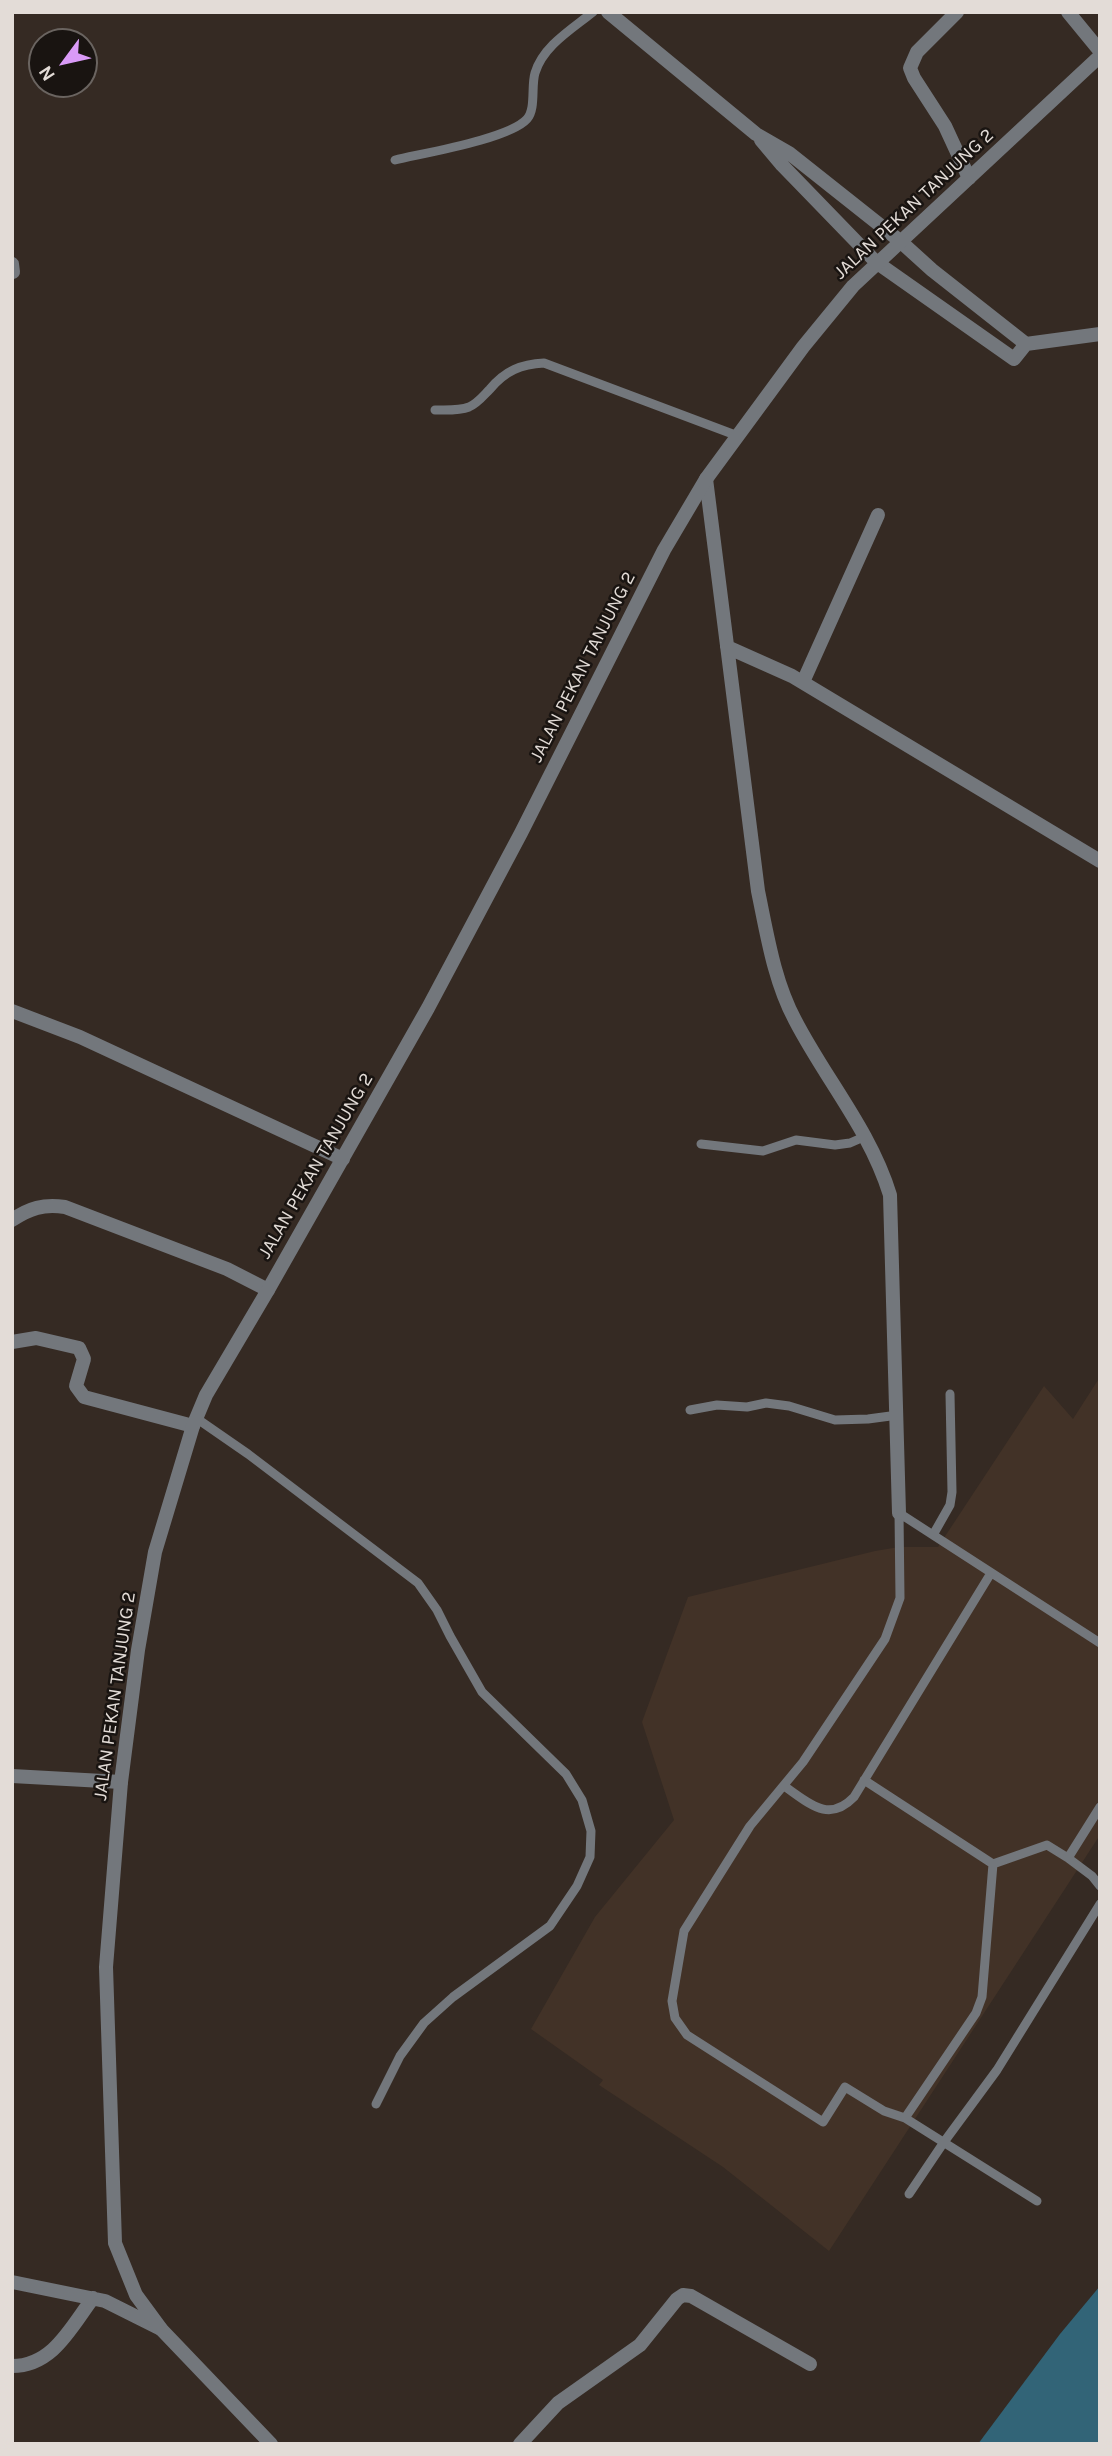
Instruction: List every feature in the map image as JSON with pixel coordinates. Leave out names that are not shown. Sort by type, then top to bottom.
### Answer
[{"type":"street","points":[[608,12],[756,134],[789,153],[1026,344]]},
{"type":"street","points":[[957,12],[917,51],[911,68],[914,78],[945,126],[970,178]]},
{"type":"street","points":[[1068,12],[1100,54]]},
{"type":"street","name":"JALAN PEKAN TANJUNG 2","points":[[271,2444],[161,2329],[136,2295],[115,2243],[106,1967],[121,1782],[138,1650],[155,1552],[195,1422],[206,1395],[428,1008],[521,833],[664,550],[706,479],[827,317],[876,262],[970,178],[1100,54]]},
{"type":"street","points":[[756,134],[782,165],[876,262],[1014,359],[1026,344],[1100,334]]},
{"type":"street","points":[[12,264],[13,272]]},
{"type":"street","points":[[706,479],[758,891],[767,936],[784,997],[795,1021],[866,1136],[881,1166],[890,1195],[900,1513]]},
{"type":"street","points":[[803,682],[878,516]]},
{"type":"street","points":[[727,647],[803,682],[1100,861]]},
{"type":"street","points":[[12,1012],[80,1037],[343,1159]]},
{"type":"street","points":[[12,1220],[36,1207],[65,1207],[227,1269],[268,1290]]},
{"type":"street","points":[[12,1342],[36,1338],[79,1348],[84,1359],[76,1386],[84,1397],[195,1422]]},
{"type":"street","points":[[12,1776],[121,1782]]},
{"type":"street","points":[[12,2282],[93,2298],[161,2329]]},
{"type":"street","points":[[520,2444],[558,2403],[640,2345],[683,2295],[691,2296],[810,2364]]},
{"type":"street","points":[[12,2366],[40,2361],[52,2353],[93,2298]]},
{"type":"lane","points":[[395,160],[505,133],[526,121],[531,114],[531,86],[542,56],[593,12]]},
{"type":"lane","points":[[435,410],[468,408],[478,402],[495,382],[510,370],[526,364],[544,363],[737,436]]},
{"type":"lane","points":[[701,1144],[764,1151],[796,1140],[835,1146],[866,1136]]},
{"type":"lane","points":[[933,1535],[950,1505],[952,1492],[950,1394]]},
{"type":"lane","points":[[690,1410],[717,1405],[747,1407],[766,1403],[789,1406],[835,1420],[898,1416]]},
{"type":"lane","points":[[195,1422],[258,1461],[418,1583],[437,1610],[482,1692],[566,1774],[582,1800],[591,1831],[590,1857],[577,1886],[550,1926],[453,1997],[424,2023],[400,2056],[376,2105]]},
{"type":"lane","points":[[900,1513],[1100,1643]]},
{"type":"lane","points":[[900,1513],[900,1598],[885,1639],[803,1762],[750,1826],[684,1931],[674,1979],[672,2001],[675,2018],[687,2035],[823,2122],[845,2087],[884,2111],[905,2118],[1037,2202]]},
{"type":"lane","points":[[784,1786],[827,1811],[846,1805],[864,1780],[990,1573]]},
{"type":"lane","points":[[864,1780],[993,1864]]},
{"type":"lane","points":[[1068,1858],[1100,1807]]},
{"type":"lane","points":[[993,1864],[1047,1845],[1092,1876],[1100,1885]]},
{"type":"lane","points":[[905,2118],[976,2013],[982,1997],[993,1864]]},
{"type":"lane","points":[[909,2194],[997,2070],[1100,1904]]},
{"type":"shaded area","points":[[1100,1377],[1100,1835],[829,2251],[723,2167],[599,2085],[603,2080],[531,2029],[595,1917],[674,1820],[642,1722],[688,1597],[875,1551],[899,1547],[938,1547],[1044,1386],[1073,1419]]},
{"type":"water","points":[[1100,2286],[1100,2444],[978,2444],[1060,2334]]}]
